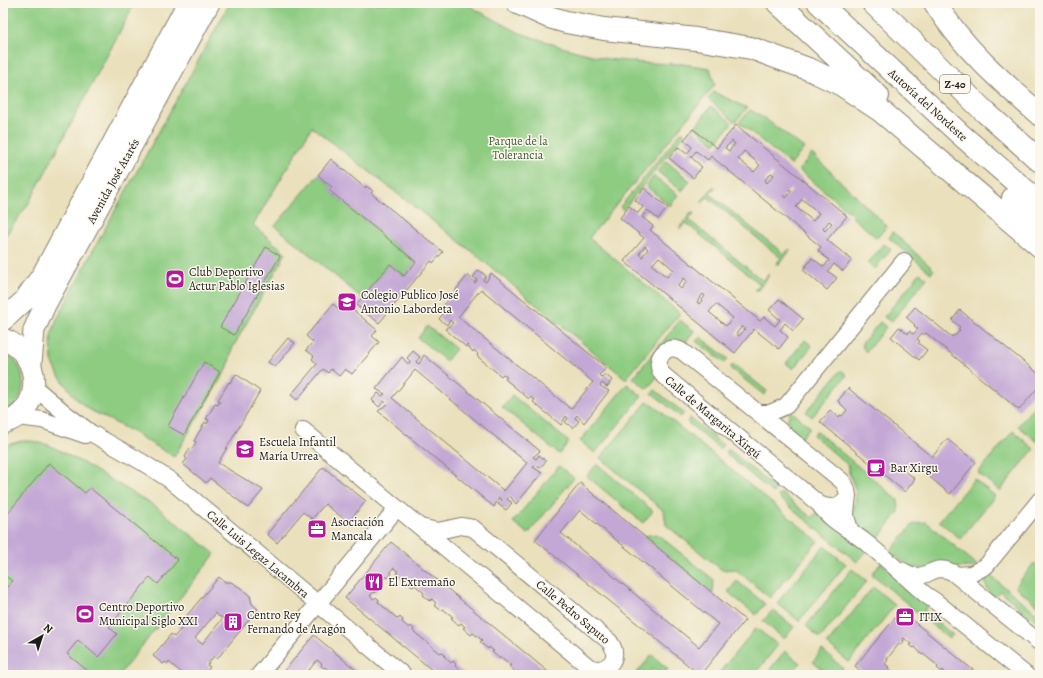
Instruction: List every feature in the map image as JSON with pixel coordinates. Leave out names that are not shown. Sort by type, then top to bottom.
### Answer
[{"type":"highway","points":[[518,3],[549,17],[566,22],[604,29],[696,39],[751,48],[811,70],[842,85],[881,111],[1040,246]]},
{"type":"highway","points":[[778,3],[942,154],[994,206]]},
{"type":"highway","name":"Autovía del Nordeste","points":[[819,3],[960,134],[1040,203]]},
{"type":"highway","name":"Z-40","points":[[872,3],[984,111],[1040,161]]},
{"type":"highway","points":[[880,3],[935,49],[1040,145]]},
{"type":"highway","points":[[935,3],[947,22],[965,44],[1006,85],[1040,115]]},
{"type":"highway","points":[[960,134],[1006,192],[1040,222]]},
{"type":"main road","name":"Avenida José Atarés","points":[[3,320],[24,301],[43,274],[188,3]]},
{"type":"main road","name":"Avenida José Atarés","points":[[34,387],[34,375],[31,363],[34,330],[45,306],[209,3]]},
{"type":"main road","points":[[3,339],[15,345],[24,353],[31,363]]},
{"type":"main road","points":[[10,420],[25,408],[31,398],[34,387]]},
{"type":"street","points":[[759,413],[774,412],[786,406],[904,262]]},
{"type":"street","name":"Calle de Margarita Xirgú","points":[[851,531],[847,518],[847,487],[842,481],[678,349],[669,349],[660,357],[658,367],[662,374],[819,504],[824,512],[843,528],[851,531],[895,566],[921,591],[936,601],[1026,675]]},
{"type":"street","name":"Calle Luis Legaz Lacambra","points":[[34,387],[79,424],[170,480],[403,675]]},
{"type":"street","points":[[786,406],[782,422],[783,430],[788,437]]},
{"type":"street","name":"Calle Luis Legaz Lacambra","points":[[10,420],[42,420],[107,442]]},
{"type":"street","name":"Calle Pedro Saputo","points":[[303,430],[453,555],[589,666],[598,669],[603,668],[611,662],[615,653],[610,642],[473,528],[462,526],[438,531],[420,527]]},
{"type":"street","points":[[819,504],[828,508],[834,507],[842,503],[848,496]]},
{"type":"street","points":[[986,599],[982,593],[980,585],[986,566],[1040,500]]},
{"type":"street","points":[[259,675],[397,508]]},
{"type":"street","points":[[453,555],[449,541],[454,528]]},
{"type":"street","name":"Calle de Margarita Xirgú","points":[[895,566],[917,576],[938,569]]},
{"type":"street","points":[[956,575],[971,574],[986,566]]},
{"type":"street","points":[[936,601],[929,586],[931,578],[938,569],[948,571],[956,575],[1040,643]]},
{"type":"green space","points":[[3,3],[135,3],[29,203],[3,239]]},
{"type":"green space","name":"Parque de la Tolerancia","points":[[230,3],[466,3],[520,33],[565,48],[607,59],[644,63],[683,64],[710,68],[715,85],[589,238],[680,313],[626,379],[475,254],[312,127],[253,225],[286,253],[232,349],[228,367],[174,457],[131,431],[90,410],[77,400],[59,376],[52,361],[51,336],[56,321],[90,256]]},
{"type":"green space","points":[[714,92],[747,108],[735,122],[708,99]]},
{"type":"green space","points":[[711,106],[732,123],[715,144],[695,127]]},
{"type":"green space","points":[[750,110],[764,118],[804,148],[791,165],[739,122]]},
{"type":"green space","points":[[682,131],[685,134],[623,210],[620,207]]},
{"type":"green space","points":[[812,154],[887,226],[877,238],[851,216],[852,214],[799,170]]},
{"type":"green space","points":[[666,161],[690,181],[682,191],[658,172]]},
{"type":"green space","points":[[318,175],[332,187],[329,190],[416,262],[404,276],[390,264],[362,298],[275,226]]},
{"type":"green space","points":[[654,176],[678,195],[670,206],[646,186]]},
{"type":"green space","points":[[713,187],[715,187],[710,194],[784,254],[790,249],[779,264],[776,264],[781,258],[708,197],[702,203]]},
{"type":"green space","points":[[691,213],[694,213],[689,220],[763,281],[768,274],[768,277],[758,290],[755,290],[760,284],[686,223],[680,229]]},
{"type":"green space","points":[[893,232],[934,270],[931,273],[889,238]]},
{"type":"green space","points":[[884,244],[891,249],[875,269],[868,263]]},
{"type":"green space","points":[[920,273],[927,278],[891,322],[884,317]]},
{"type":"green space","points":[[680,320],[694,331],[685,343],[671,341],[657,377],[647,389],[633,378]]},
{"type":"green space","points":[[880,322],[886,327],[866,352],[862,343]]},
{"type":"green space","points":[[427,326],[456,349],[446,361],[418,338]]},
{"type":"green space","points":[[700,337],[728,359],[725,363],[696,341]]},
{"type":"green space","points":[[805,340],[812,346],[793,369],[786,363]]},
{"type":"green space","points":[[3,351],[17,364],[23,382],[22,391],[18,400],[12,407],[3,412]]},
{"type":"green space","points":[[733,364],[767,391],[764,395],[730,368]]},
{"type":"green space","points":[[841,370],[847,375],[812,417],[806,412]]},
{"type":"green space","points":[[627,384],[642,396],[595,453],[580,441]]},
{"type":"green space","points":[[655,390],[684,413],[681,417],[652,393]]},
{"type":"green space","points":[[512,395],[569,442],[559,454],[502,407]]},
{"type":"green space","points":[[1040,399],[1040,442],[1039,443],[1018,426]]},
{"type":"green space","points":[[648,401],[818,541],[770,598],[735,569],[722,570],[666,525],[664,511],[600,458]]},
{"type":"green space","points":[[791,411],[810,427],[801,438],[792,430],[788,423]]},
{"type":"green space","points":[[690,418],[723,445],[720,449],[687,422]]},
{"type":"green space","points":[[816,431],[898,500],[899,512],[876,541],[860,527],[854,519],[853,510],[856,492],[850,476],[849,466],[813,435]]},
{"type":"green space","points":[[1013,431],[1034,449],[1000,491],[978,473]]},
{"type":"green space","name":"Centro Deportivo Municipal Siglo XXI","points":[[21,441],[31,441],[49,445],[83,463],[158,508],[215,554],[119,675],[3,675],[3,446]]},
{"type":"green space","points":[[728,449],[776,489],[773,493],[725,453]]},
{"type":"green space","points":[[597,464],[653,511],[643,523],[587,476]]},
{"type":"green space","points":[[559,466],[574,478],[528,534],[513,522]]},
{"type":"green space","points":[[974,479],[995,496],[960,539],[939,521]]},
{"type":"green space","points":[[781,493],[812,518],[818,511],[867,551],[857,562],[778,497]]},
{"type":"green space","points":[[926,522],[977,565],[975,567],[922,569],[909,567],[890,552],[913,524]]},
{"type":"green space","points":[[657,534],[714,580],[713,594],[644,536]]},
{"type":"green space","points":[[824,546],[846,564],[799,621],[777,603]]},
{"type":"green space","points":[[881,563],[930,603],[924,611],[953,635],[949,639],[872,574]]},
{"type":"green space","points":[[1034,563],[1040,568],[1040,602],[1038,605],[1015,587]]},
{"type":"green space","points":[[852,569],[867,581],[820,638],[806,626]]},
{"type":"green space","points":[[988,574],[1039,615],[1035,620],[1000,591],[994,597],[989,592],[985,584]]},
{"type":"green space","points":[[737,581],[765,604],[756,615],[728,592]]},
{"type":"green space","points":[[873,587],[895,605],[849,662],[827,644]]},
{"type":"green space","points":[[773,610],[794,627],[784,639],[763,621]]},
{"type":"green space","points":[[756,628],[778,645],[754,675],[717,675]]},
{"type":"green space","points":[[822,650],[843,668],[837,675],[828,675],[813,662]]},
{"type":"green space","points":[[785,651],[800,663],[790,675],[765,675]]},
{"type":"green space","points":[[652,655],[668,669],[663,675],[658,675],[652,669],[647,675],[635,675]]},
{"type":"building","points":[[736,125],[847,216],[827,240],[852,260],[843,271],[834,264],[828,271],[837,278],[827,290],[803,270],[812,258],[824,267],[829,260],[818,251],[821,247],[711,156],[708,160],[696,151],[691,157],[702,167],[693,178],[669,158],[678,147],[687,154],[692,147],[684,140],[693,129],[717,148]],"holes":[[[732,141],[735,144],[729,151],[725,148]],[[744,151],[760,165],[754,172],[738,159]],[[771,173],[774,175],[767,183],[765,180]],[[790,189],[792,191],[786,198],[783,196]],[[802,199],[819,213],[813,221],[796,207]],[[829,221],[832,223],[825,231],[823,229]]]},
{"type":"building","points":[[331,159],[365,188],[366,186],[373,191],[371,193],[443,252],[433,263],[431,261],[379,323],[356,305],[390,264],[404,276],[416,262],[329,190],[332,187],[318,175]]},
{"type":"building","points":[[644,188],[668,208],[658,219],[647,210],[642,217],[653,226],[650,230],[760,321],[764,317],[775,326],[780,320],[769,310],[779,299],[803,319],[793,331],[785,323],[780,330],[788,337],[779,349],[754,329],[735,353],[624,261],[644,238],[620,218],[629,206],[638,213],[643,207],[635,200]],"holes":[[[645,246],[648,249],[642,257],[639,254]],[[659,257],[674,270],[667,277],[652,265]],[[684,278],[687,281],[681,289],[678,286]],[[703,294],[705,296],[699,304],[697,302]],[[716,304],[733,318],[726,326],[709,312]],[[742,326],[745,329],[739,336],[736,334]]]},
{"type":"building","points":[[266,247],[280,256],[234,335],[220,327]]},
{"type":"building","points":[[479,270],[486,276],[483,280],[486,282],[491,273],[607,368],[599,375],[602,378],[605,374],[612,380],[607,387],[602,383],[600,386],[609,391],[584,423],[577,415],[575,418],[579,421],[573,428],[565,422],[568,418],[566,416],[561,425],[533,402],[535,400],[530,397],[529,399],[505,379],[507,377],[503,374],[501,376],[477,356],[478,354],[474,350],[473,352],[467,345],[466,347],[445,329],[453,323],[450,320],[447,325],[439,319],[445,311],[449,315],[451,312],[442,307],[468,275],[475,283],[477,280],[473,277]],"holes":[[[481,289],[593,382],[571,409],[458,317]]]},
{"type":"building","points":[[344,302],[377,330],[372,336],[379,342],[352,374],[345,369],[339,376],[331,369],[328,373],[323,369],[297,400],[291,395],[317,364],[312,359],[314,356],[306,350],[313,342],[306,336],[333,304],[339,309]]},
{"type":"building","points":[[915,307],[952,337],[953,335],[955,336],[960,330],[958,329],[960,327],[952,320],[960,310],[1040,375],[1040,385],[1019,410],[926,333],[924,335],[922,333],[917,339],[920,341],[918,343],[927,350],[919,360],[891,337],[899,327],[908,334],[909,331],[913,334],[918,329],[906,317]]},
{"type":"building","points":[[288,338],[295,343],[275,367],[268,362]]},
{"type":"building","points":[[413,351],[420,357],[416,362],[419,364],[424,355],[540,451],[533,457],[536,459],[539,455],[546,461],[540,468],[536,465],[533,467],[542,473],[516,504],[510,496],[507,499],[512,503],[506,510],[498,504],[502,500],[499,498],[494,507],[378,411],[387,404],[384,401],[379,407],[372,400],[378,393],[382,396],[385,394],[376,389],[402,357],[408,364],[411,362],[407,358]],"holes":[[[415,370],[527,463],[504,491],[392,398]]]},
{"type":"building","points":[[204,362],[220,372],[184,435],[168,426]]},
{"type":"building","points":[[236,374],[260,391],[218,463],[263,490],[248,508],[210,478],[206,483],[183,464],[187,459],[185,457],[190,448],[192,449],[196,442],[194,441],[205,422],[207,424],[209,420],[206,419],[215,404],[218,405],[220,401],[218,400],[229,382],[230,383]]},
{"type":"building","points":[[848,388],[932,457],[947,439],[976,462],[950,494],[910,462],[904,470],[915,479],[905,492],[820,422],[830,410],[839,417],[840,415],[842,416],[847,410],[838,401]]},
{"type":"building","name":"Centro Deportivo Municipal Siglo XXI","points":[[49,463],[85,493],[90,488],[178,560],[158,584],[150,577],[109,627],[117,634],[98,657],[78,640],[67,654],[93,675],[3,675],[3,592],[12,581],[3,574],[3,519]]},
{"type":"building","points":[[323,467],[366,501],[348,522],[325,504],[312,519],[303,512],[277,543],[267,534]]},
{"type":"building","points":[[580,483],[745,620],[700,675],[535,540]],"holes":[[[580,510],[718,624],[699,647],[561,533]]]},
{"type":"building","points":[[391,542],[552,675],[522,675],[518,671],[517,673],[509,666],[511,665],[501,657],[500,659],[492,652],[494,651],[489,647],[488,649],[480,642],[482,640],[473,633],[471,635],[463,628],[465,627],[461,623],[459,625],[451,618],[453,617],[443,609],[442,611],[434,605],[436,603],[432,599],[430,601],[423,595],[424,593],[415,585],[413,587],[406,581],[407,579],[404,576],[403,578],[396,573],[398,571],[393,568],[390,572],[392,573],[388,578],[386,576],[377,587],[379,588],[375,593],[374,591],[370,596],[374,599],[376,597],[379,600],[378,602],[398,619],[400,617],[403,620],[402,622],[409,628],[411,626],[414,629],[413,631],[440,653],[442,652],[451,663],[453,661],[456,664],[455,666],[466,675],[438,675],[345,598]]},
{"type":"building","name":"Centro Rey Fernando de Aragón","points":[[219,577],[225,582],[231,582],[241,588],[250,596],[252,604],[258,609],[217,659],[214,656],[207,665],[210,667],[204,675],[182,675],[183,674],[169,662],[168,664],[165,662],[163,664],[153,656],[171,634],[174,637],[181,629],[178,626]],"holes":[[[216,613],[218,616],[223,618],[202,644],[195,638]]]},
{"type":"building","points":[[901,611],[979,675],[946,675],[947,674],[943,670],[942,672],[937,668],[938,666],[923,654],[922,655],[915,647],[914,648],[909,645],[911,644],[904,638],[904,641],[901,645],[899,644],[887,659],[888,660],[885,664],[896,675],[865,675],[855,666]]},
{"type":"building","points":[[314,635],[362,675],[335,675],[325,667],[324,668],[321,666],[322,664],[317,660],[305,675],[281,675]]},
{"type":"place","name":"Club Deportivo Actur Pablo Iglesias","points":[[175,279]]},
{"type":"place","name":"Colegio Publico José Antonio Labordeta","points":[[347,302]]},
{"type":"place","name":"Escuela Infantil María Urrea","points":[[245,449]]},
{"type":"place","name":"Bar Xirgu","points":[[876,468]]},
{"type":"place","name":"Asociación Mancala","points":[[317,529]]},
{"type":"place","name":"El Extremaño","points":[[374,582]]},
{"type":"place","name":"Centro Deportivo Municipal Siglo XXI","points":[[85,614]]},
{"type":"place","name":"ITIX","points":[[905,617]]},
{"type":"place","name":"Centro Rey Fernando de Aragón","points":[[233,622]]}]
